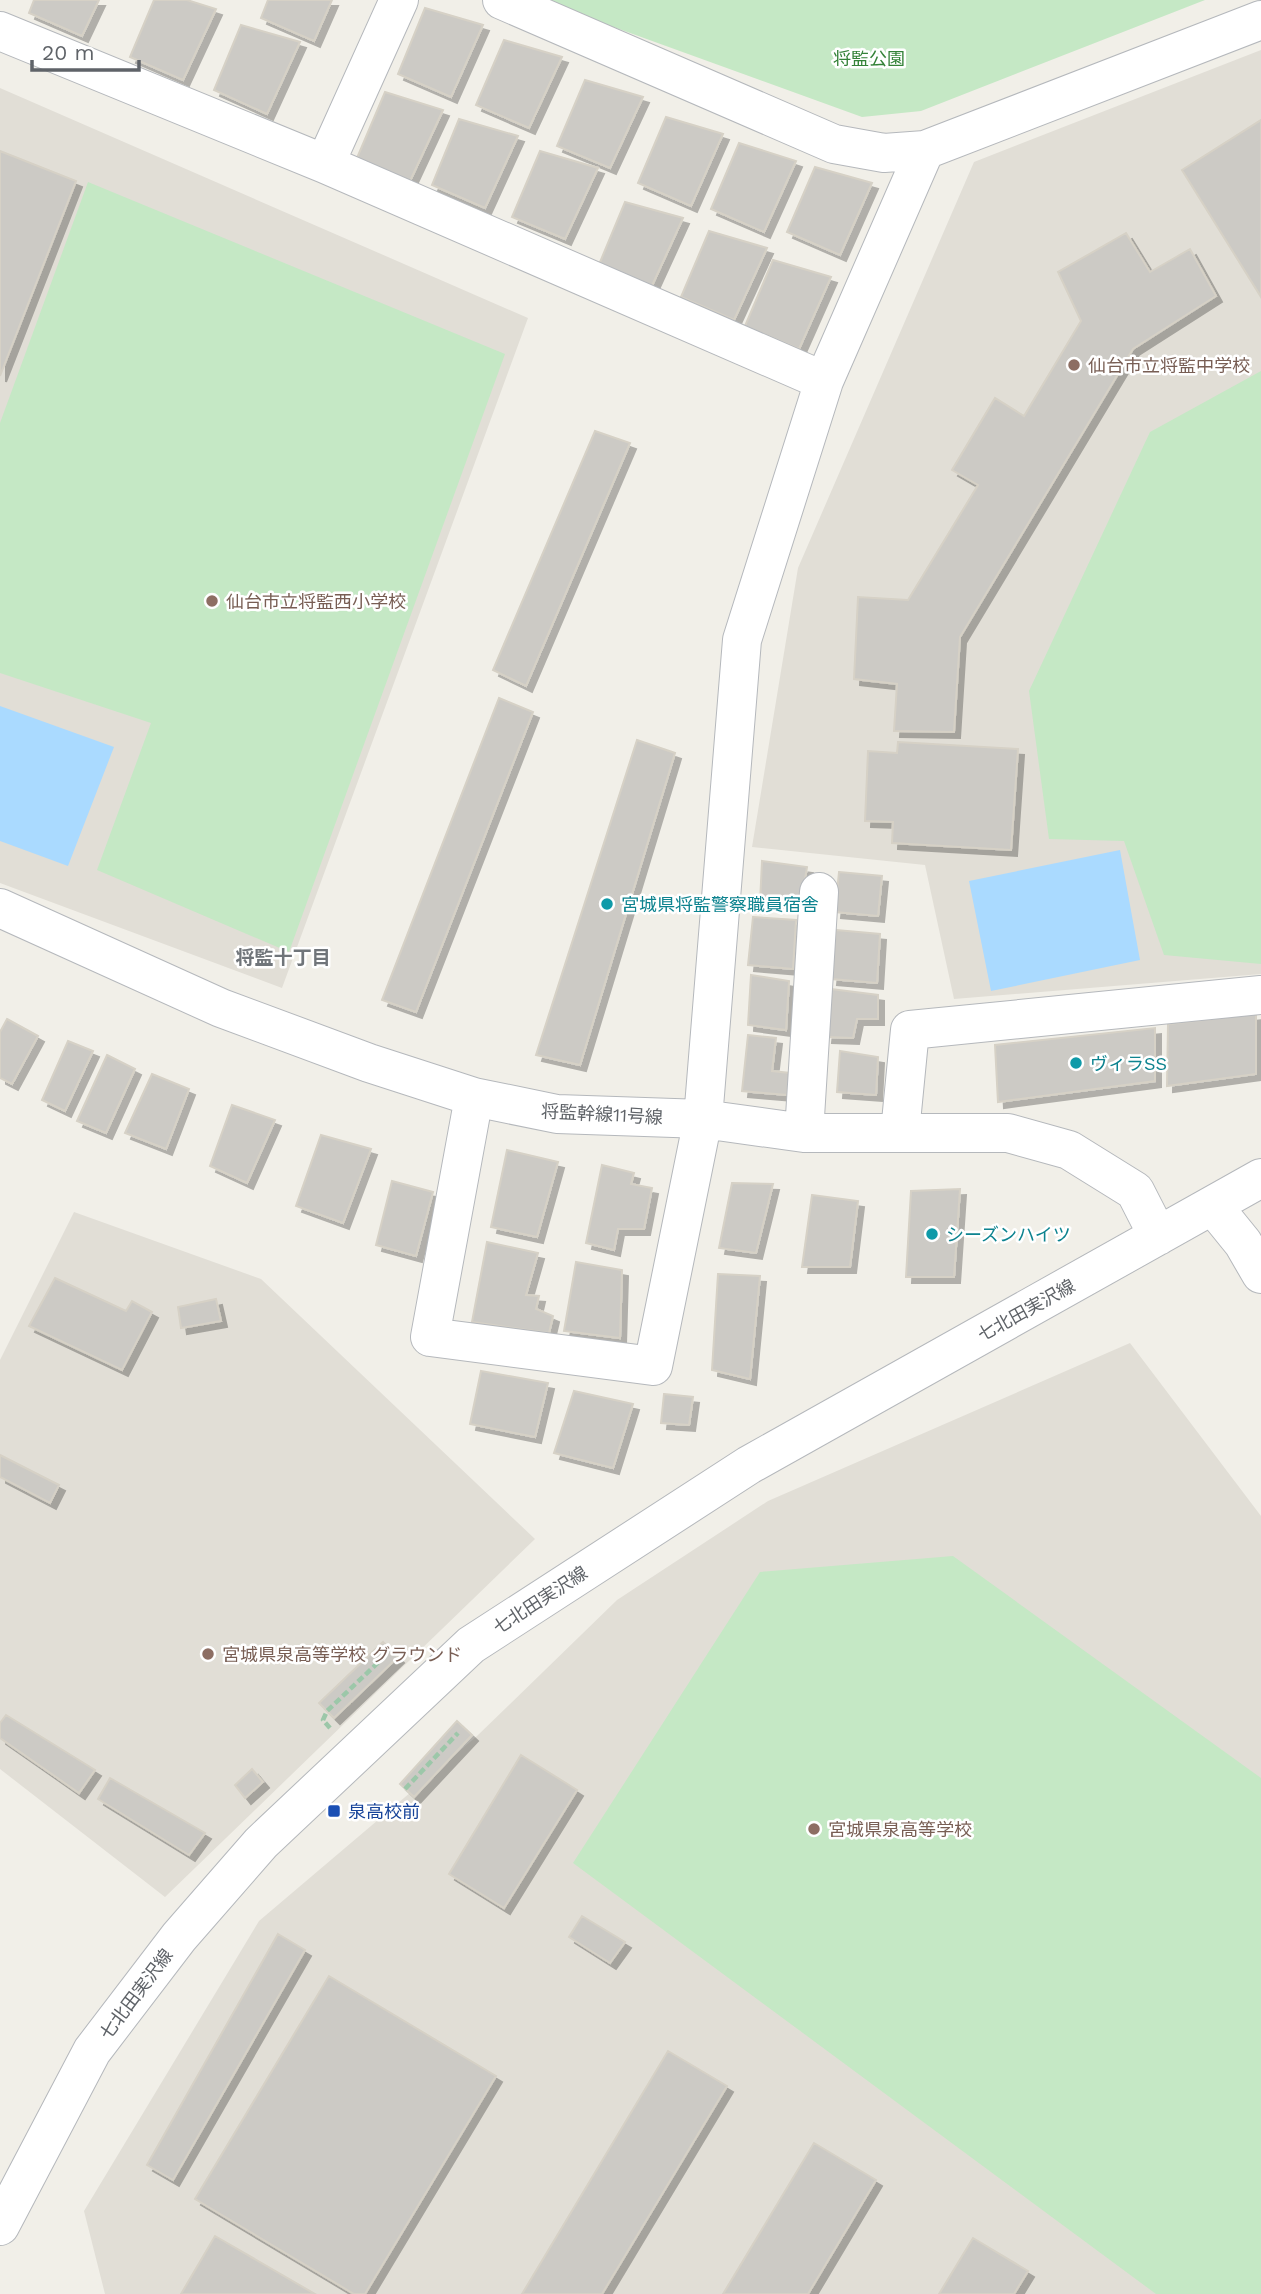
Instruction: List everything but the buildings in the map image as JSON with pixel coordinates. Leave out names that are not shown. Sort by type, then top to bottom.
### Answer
[{"type":"street","points":[[325,163],[399,0]]},
{"type":"street","points":[[502,0],[834,144],[884,153],[925,150],[1261,20]]},
{"type":"street","points":[[0,31],[325,163],[824,381]]},
{"type":"street","points":[[474,1097],[430,1337],[653,1366],[704,1119],[742,640],[824,381],[925,150]]},
{"type":"street","points":[[804,1133],[819,892]]},
{"type":"street","name":"将監幹線11号線","points":[[3,916],[221,1007],[369,1063],[474,1097],[556,1114],[704,1119],[804,1133],[1008,1133],[1069,1150],[1135,1191],[1158,1236]]},
{"type":"street","points":[[900,1132],[910,1030],[1261,995]]},
{"type":"street","name":"七北田実沢線","points":[[0,2226],[92,2051],[179,1937],[261,1843],[471,1645],[749,1465],[1261,1178]]},
{"type":"street","points":[[1213,1206],[1243,1243],[1261,1274]]},
{"type":"path","points":[[327,1711],[384,1656]]},
{"type":"path","points":[[405,1789],[458,1733]]},
{"type":"shaded area","name":"仙台市立将監中学校","points":[[1261,50],[1261,974],[954,999],[925,865],[752,847],[798,568],[974,162]]},
{"type":"shaded area","name":"仙台市立将監西小学校","points":[[0,88],[528,318],[282,988],[0,883]]},
{"type":"shaded area","name":"宮城県泉高等学校 グラウンド","points":[[74,1212],[261,1279],[535,1539],[165,1897],[0,1769],[0,1360]]},
{"type":"shaded area","name":"宮城県泉高等学校","points":[[1130,1343],[1261,1516],[1261,2294],[105,2294],[84,2211],[259,1921],[477,1736],[617,1600],[768,1501]]},
{"type":"green space","name":"将監公園","points":[[539,0],[1205,0],[921,111],[862,117]]},
{"type":"green space","name":"仙台市立将監西小学校","points":[[88,182],[505,354],[289,952],[97,870],[151,723],[0,673],[0,423]]},
{"type":"green space","points":[[1261,371],[1261,964],[1164,955],[1124,841],[1049,839],[1029,691],[1150,432]]},
{"type":"green space","points":[[953,1556],[1261,1778],[1261,2294],[1156,2294],[573,1863],[760,1572]]},
{"type":"water","points":[[0,706],[114,747],[68,866],[0,841]]},
{"type":"water","points":[[1120,850],[1140,960],[991,991],[969,881]]},
{"type":"place","name":"仙台市立将監中学校","points":[[1074,365]]},
{"type":"place","name":"仙台市立将監西小学校","points":[[212,601]]},
{"type":"place","name":"宮城県将監警察職員宿舎","points":[[607,904]]},
{"type":"place","name":"ヴィラSS","points":[[1076,1063]]},
{"type":"place","name":"シーズンハイツ","points":[[932,1234]]},
{"type":"place","name":"宮城県泉高等学校 グラウンド","points":[[208,1654]]},
{"type":"place","name":"泉高校前","points":[[334,1811]]},
{"type":"place","name":"宮城県泉高等学校","points":[[814,1829]]},
{"type":"district","name":"将監十丁目","points":[[283,957]]}]
